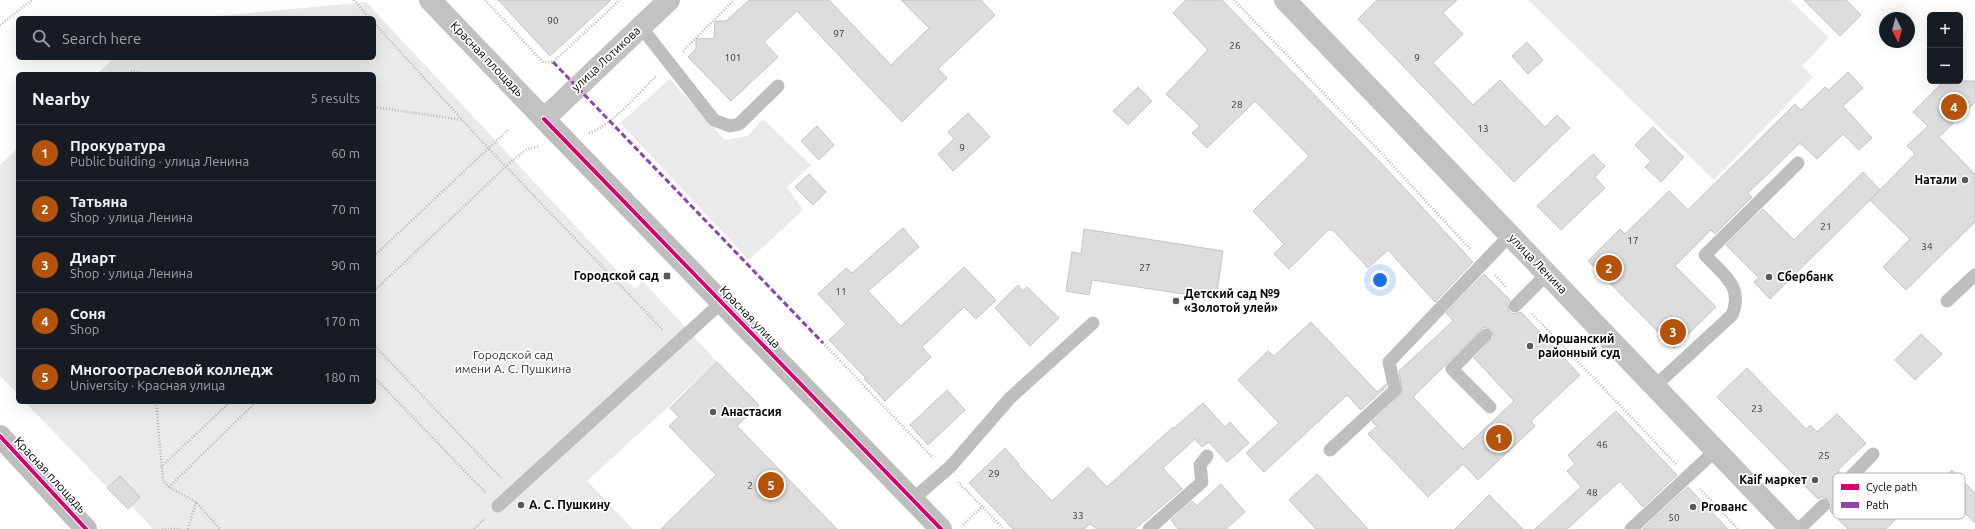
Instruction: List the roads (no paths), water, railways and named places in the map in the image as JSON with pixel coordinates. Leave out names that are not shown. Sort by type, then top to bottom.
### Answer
[{"type":"main road","name":"Красная площадь","points":[[430,0],[544,119]]},
{"type":"main road","name":"улица Лотикова","points":[[544,119],[669,0]]},
{"type":"main road","name":"улица Ленина","points":[[1285,0],[1791,529]]},
{"type":"street","name":"Красная улица","points":[[544,119],[941,529]]},
{"type":"street","name":"Красная площадь","points":[[0,436],[86,529]]},
{"type":"lane","points":[[641,27],[714,120],[730,126],[739,124],[778,86]]},
{"type":"lane","points":[[1655,386],[1732,315],[1734,310],[1737,295],[1733,285],[1705,255],[1798,163]]},
{"type":"lane","points":[[1330,450],[1395,390],[1389,362],[1510,235]]},
{"type":"lane","points":[[1515,306],[1547,274]]},
{"type":"lane","points":[[1947,301],[1975,275]]},
{"type":"lane","points":[[498,506],[722,302]]},
{"type":"lane","points":[[912,500],[951,466],[1010,398],[1093,323]]},
{"type":"lane","points":[[1486,335],[1452,369],[1490,407]]},
{"type":"lane","points":[[1631,529],[1716,450]]},
{"type":"lane","points":[[1855,473],[1873,454]]},
{"type":"lane","points":[[1149,529],[1202,482],[1200,465],[1207,456]]},
{"type":"lane","points":[[1799,529],[1824,505]]},
{"type":"place","name":"Соня","points":[[1954,107]]},
{"type":"place","name":"Натали","points":[[1965,180]]},
{"type":"place","name":"Татьяна","points":[[1609,268]]},
{"type":"place","name":"Городской сад","points":[[667,276]]},
{"type":"place","name":"Сбербанк","points":[[1769,277]]},
{"type":"place","name":"Детский сад №9 «Золотой улей»","points":[[1176,301]]},
{"type":"place","name":"Диарт","points":[[1673,332]]},
{"type":"place","name":"Моршанский районный суд","points":[[1530,346]]},
{"type":"place","name":"Анастасия","points":[[713,412]]},
{"type":"place","name":"Прокуратура","points":[[1499,438]]},
{"type":"place","name":"Kaif маркет","points":[[1815,480]]},
{"type":"place","name":"Многоотраслевой колледж","points":[[771,485]]},
{"type":"place","name":"А. С. Пушкину","points":[[521,505]]},
{"type":"place","name":"Proванс","points":[[1693,507]]},
{"type":"park label","name":"Городской сад имени А. С. Пушкина","points":[[513,362]]}]
